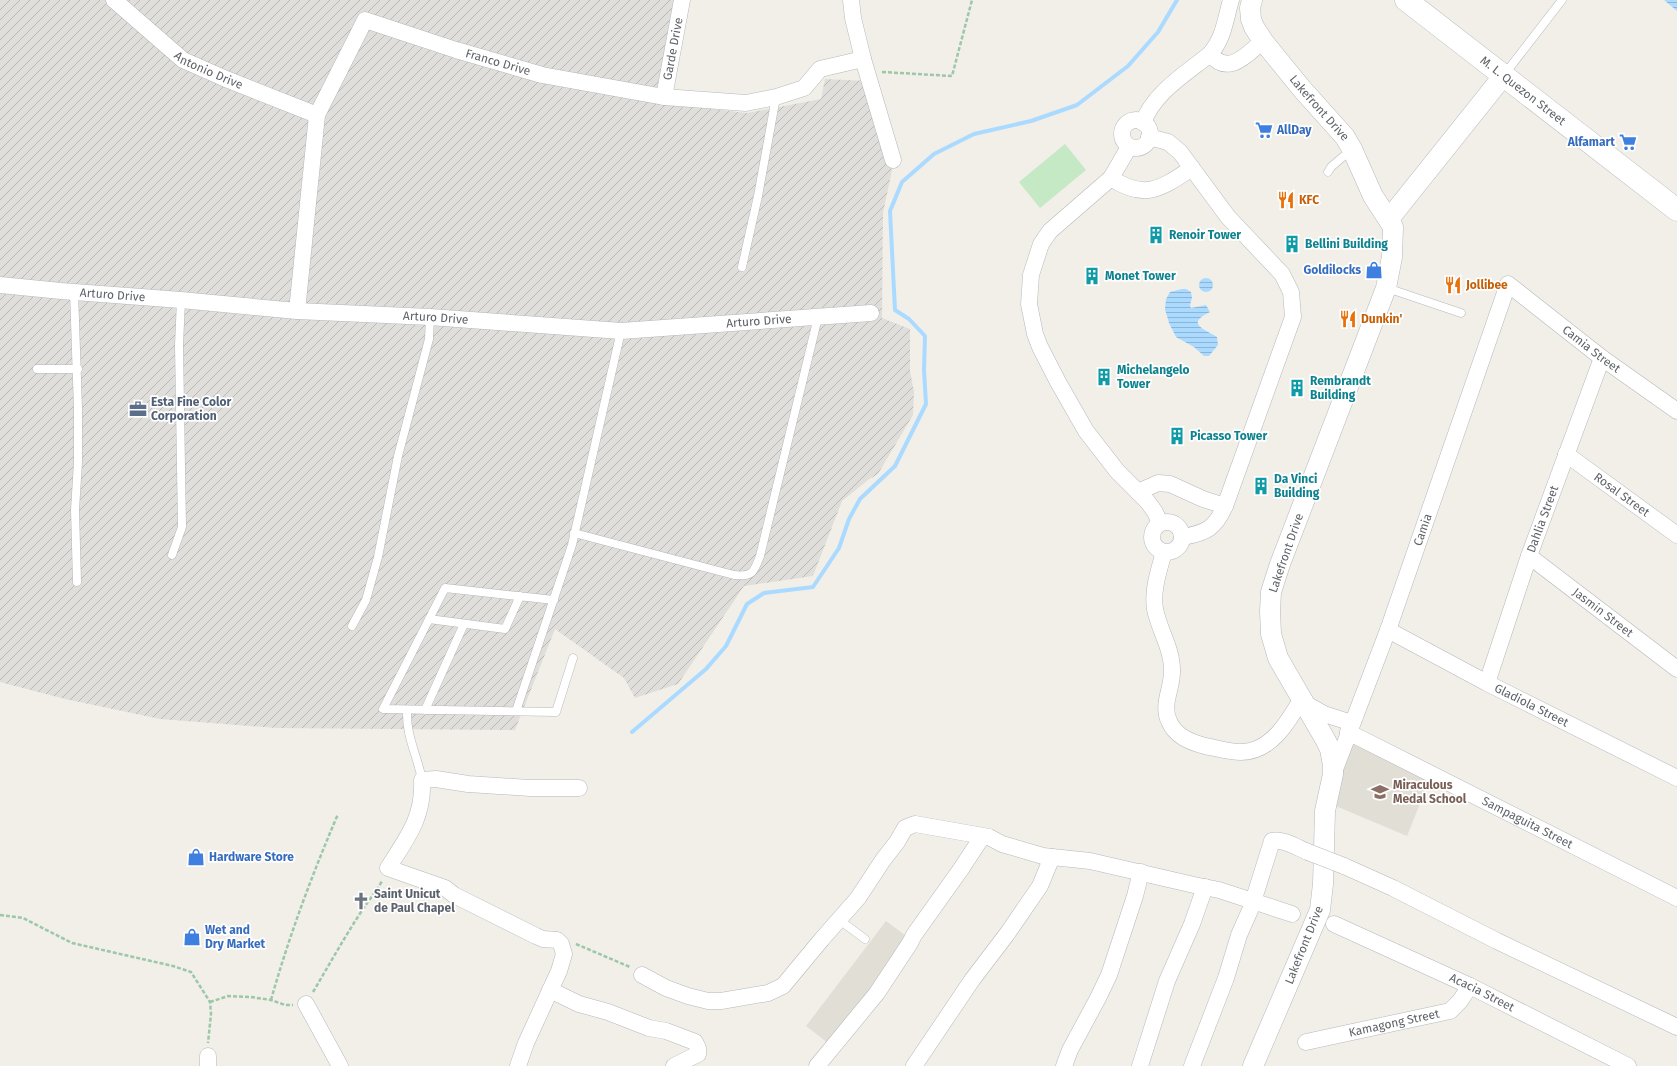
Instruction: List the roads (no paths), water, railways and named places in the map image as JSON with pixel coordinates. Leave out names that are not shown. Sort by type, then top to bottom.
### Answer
[{"type":"main road","name":"M. L. Quezon Street","points":[[1406,0],[1677,210]]},
{"type":"street","name":"Antonio Drive","points":[[114,0],[183,60],[317,116]]},
{"type":"street","name":"Garde Drive","points":[[664,97],[682,0]]},
{"type":"street","points":[[851,0],[853,18],[893,160]]},
{"type":"street","points":[[1182,537],[1201,534],[1208,530],[1215,524],[1225,506],[1293,317],[1291,292],[1282,274],[1228,218],[1180,152],[1172,145],[1146,130],[1133,121],[1124,127],[1122,138],[1129,147],[1135,148],[1140,148],[1148,142],[1146,130],[1151,106],[1160,96],[1210,54],[1217,46],[1222,35],[1231,0]]},
{"type":"street","name":"Lakefront Drive","points":[[1252,0],[1250,8],[1251,19],[1254,27],[1263,41],[1345,137],[1352,149],[1369,188],[1393,227],[1392,257],[1386,288],[1280,564],[1271,592],[1271,634],[1278,658],[1304,701],[1330,749],[1333,774],[1324,811],[1323,884],[1320,910],[1253,1066]]},
{"type":"street","name":"Franco Drive","points":[[297,311],[317,116],[365,20],[456,50],[542,75],[664,97],[746,103],[776,97],[804,88],[820,69],[866,65]]},
{"type":"street","points":[[1210,54],[1218,61],[1231,64],[1235,63],[1263,41]]},
{"type":"street","points":[[1389,219],[1504,75]]},
{"type":"street","points":[[1129,147],[1111,178],[1050,230],[1041,244],[1031,275],[1029,304],[1035,334],[1040,347],[1086,431],[1117,471],[1156,512],[1160,523]]},
{"type":"street","points":[[1111,178],[1125,187],[1152,190],[1166,185],[1192,168]]},
{"type":"street","name":"Camia Street","points":[[1508,284],[1602,358],[1677,411]]},
{"type":"street","name":"Camia","points":[[1333,774],[1352,730],[1388,630],[1508,284]]},
{"type":"street","name":"Arturo Drive","points":[[0,285],[297,311],[430,317],[621,331],[871,313]]},
{"type":"street","name":"Dahlia Street","points":[[1487,682],[1529,556],[1602,358]]},
{"type":"street","name":"Rosal Street","points":[[1566,454],[1677,535]]},
{"type":"street","points":[[1138,492],[1158,483],[1170,484],[1203,499],[1225,506]]},
{"type":"street","points":[[1172,522],[1177,525],[1181,530],[1182,537],[1179,547],[1170,552],[1164,552],[1156,548],[1152,540],[1153,530],[1160,523],[1172,522]]},
{"type":"street","points":[[1164,552],[1157,577],[1154,598],[1157,617],[1171,662],[1172,676],[1166,703],[1166,712],[1168,721],[1179,735],[1195,743],[1226,750],[1242,752],[1254,750],[1268,742],[1279,732],[1304,701]]},
{"type":"street","name":"Jasmin Street","points":[[1529,556],[1677,669]]},
{"type":"street","name":"Gladiola Street","points":[[1388,630],[1677,778]]},
{"type":"street","name":"Lakefront Drive","points":[[1304,701],[1352,730]]},
{"type":"street","name":"Sampaguita Street","points":[[1352,730],[1677,898]]},
{"type":"street","points":[[518,1066],[526,1043],[559,971],[564,954],[562,944],[557,940],[543,939],[536,936],[454,895],[445,888],[388,868],[406,840],[420,811],[423,796],[422,780],[436,779],[468,784],[530,788],[579,788]]},
{"type":"street","points":[[642,975],[666,988],[708,1001],[721,1001],[768,993],[783,986],[838,919],[858,898],[882,860],[897,842],[905,828],[915,824],[982,837],[989,837],[1002,844],[1043,856],[1090,861],[1205,887],[1253,900],[1292,914]]},
{"type":"street","points":[[817,1066],[877,993],[914,935],[962,869],[982,837]]},
{"type":"street","points":[[1192,1066],[1253,900],[1272,841],[1275,840],[1344,866],[1393,888],[1497,941],[1677,1027]]},
{"type":"street","points":[[914,1066],[972,980],[1040,886],[1052,857]]},
{"type":"street","points":[[1064,1066],[1070,1050],[1109,975],[1135,896],[1141,872]]},
{"type":"street","points":[[1140,1066],[1168,981],[1192,924],[1205,887]]},
{"type":"street","name":"Acacia Street","points":[[1334,924],[1470,986],[1628,1066]]},
{"type":"street","name":"Kamagong Street","points":[[1306,1042],[1438,1015],[1450,1011],[1460,1001],[1470,986]]},
{"type":"street","points":[[550,990],[579,1004],[608,1012],[649,1028],[666,1031],[695,1042],[698,1048],[698,1054],[674,1066]]},
{"type":"street","points":[[306,1004],[340,1066]]},
{"type":"lane","points":[[1504,75],[1562,0]]},
{"type":"lane","points":[[742,267],[758,196],[776,97]]},
{"type":"lane","points":[[1328,172],[1331,167],[1352,149]]},
{"type":"lane","points":[[1386,288],[1461,313]]},
{"type":"lane","points":[[74,292],[78,369],[78,462],[75,510],[77,582]]},
{"type":"lane","points":[[172,555],[182,527],[179,364],[181,300]]},
{"type":"lane","points":[[352,626],[366,600],[378,557],[398,456],[429,339],[430,317]]},
{"type":"lane","points":[[574,533],[734,575],[743,576],[751,574],[755,569],[760,556],[818,317]]},
{"type":"lane","points":[[516,711],[554,600],[574,533],[621,331]]},
{"type":"lane","points":[[37,369],[78,369]]},
{"type":"lane","points":[[554,600],[445,588],[382,709],[556,712],[574,658]]},
{"type":"lane","points":[[429,619],[505,629],[520,596]]},
{"type":"lane","points":[[425,710],[464,624]]},
{"type":"lane","points":[[407,710],[409,737],[416,759],[419,763],[422,780]]},
{"type":"lane","points":[[838,919],[865,939]]},
{"type":"water","points":[[1664,0],[1677,0],[1677,11]]},
{"type":"water","points":[[1203,278],[1209,278],[1213,282],[1213,288],[1209,292],[1203,292],[1199,288],[1199,282]]},
{"type":"water","points":[[1186,289],[1191,292],[1191,308],[1206,305],[1210,312],[1203,316],[1198,323],[1202,329],[1217,337],[1218,345],[1209,356],[1204,356],[1194,347],[1176,337],[1169,323],[1165,309],[1166,299],[1170,292]]},
{"type":"waterway","points":[[632,732],[706,669],[726,646],[747,604],[764,593],[813,587],[839,548],[849,519],[860,499],[895,466],[926,404],[924,370],[925,336],[909,319],[895,310],[890,211],[902,182],[934,154],[974,134],[1031,121],[1077,105],[1128,66],[1158,32],[1177,0]]},
{"type":"place","name":"AllDay","points":[[1264,130]]},
{"type":"place","name":"Alfamart","points":[[1628,142]]},
{"type":"place","name":"KFC","points":[[1286,200]]},
{"type":"place","name":"Renoir Tower","points":[[1156,235]]},
{"type":"place","name":"Bellini Building","points":[[1292,244]]},
{"type":"place","name":"Goldilocks","points":[[1374,270]]},
{"type":"place","name":"Monet Tower","points":[[1092,276]]},
{"type":"place","name":"Jollibee","points":[[1453,285]]},
{"type":"place","name":"Dunkin'","points":[[1348,319]]},
{"type":"place","name":"Michelangelo Tower","points":[[1104,377]]},
{"type":"place","name":"Rembrandt Building","points":[[1297,388]]},
{"type":"place","name":"Esta Fine Color Corporation","points":[[138,409]]},
{"type":"place","name":"Picasso Tower","points":[[1177,436]]},
{"type":"place","name":"Da Vinci Building","points":[[1261,486]]},
{"type":"place","name":"Miraculous Medal School","points":[[1380,792]]},
{"type":"place","name":"Hardware Store","points":[[196,857]]},
{"type":"place","name":"Saint Unicut de Paul Chapel","points":[[361,901]]},
{"type":"place","name":"Wet and Dry Market","points":[[192,937]]}]
